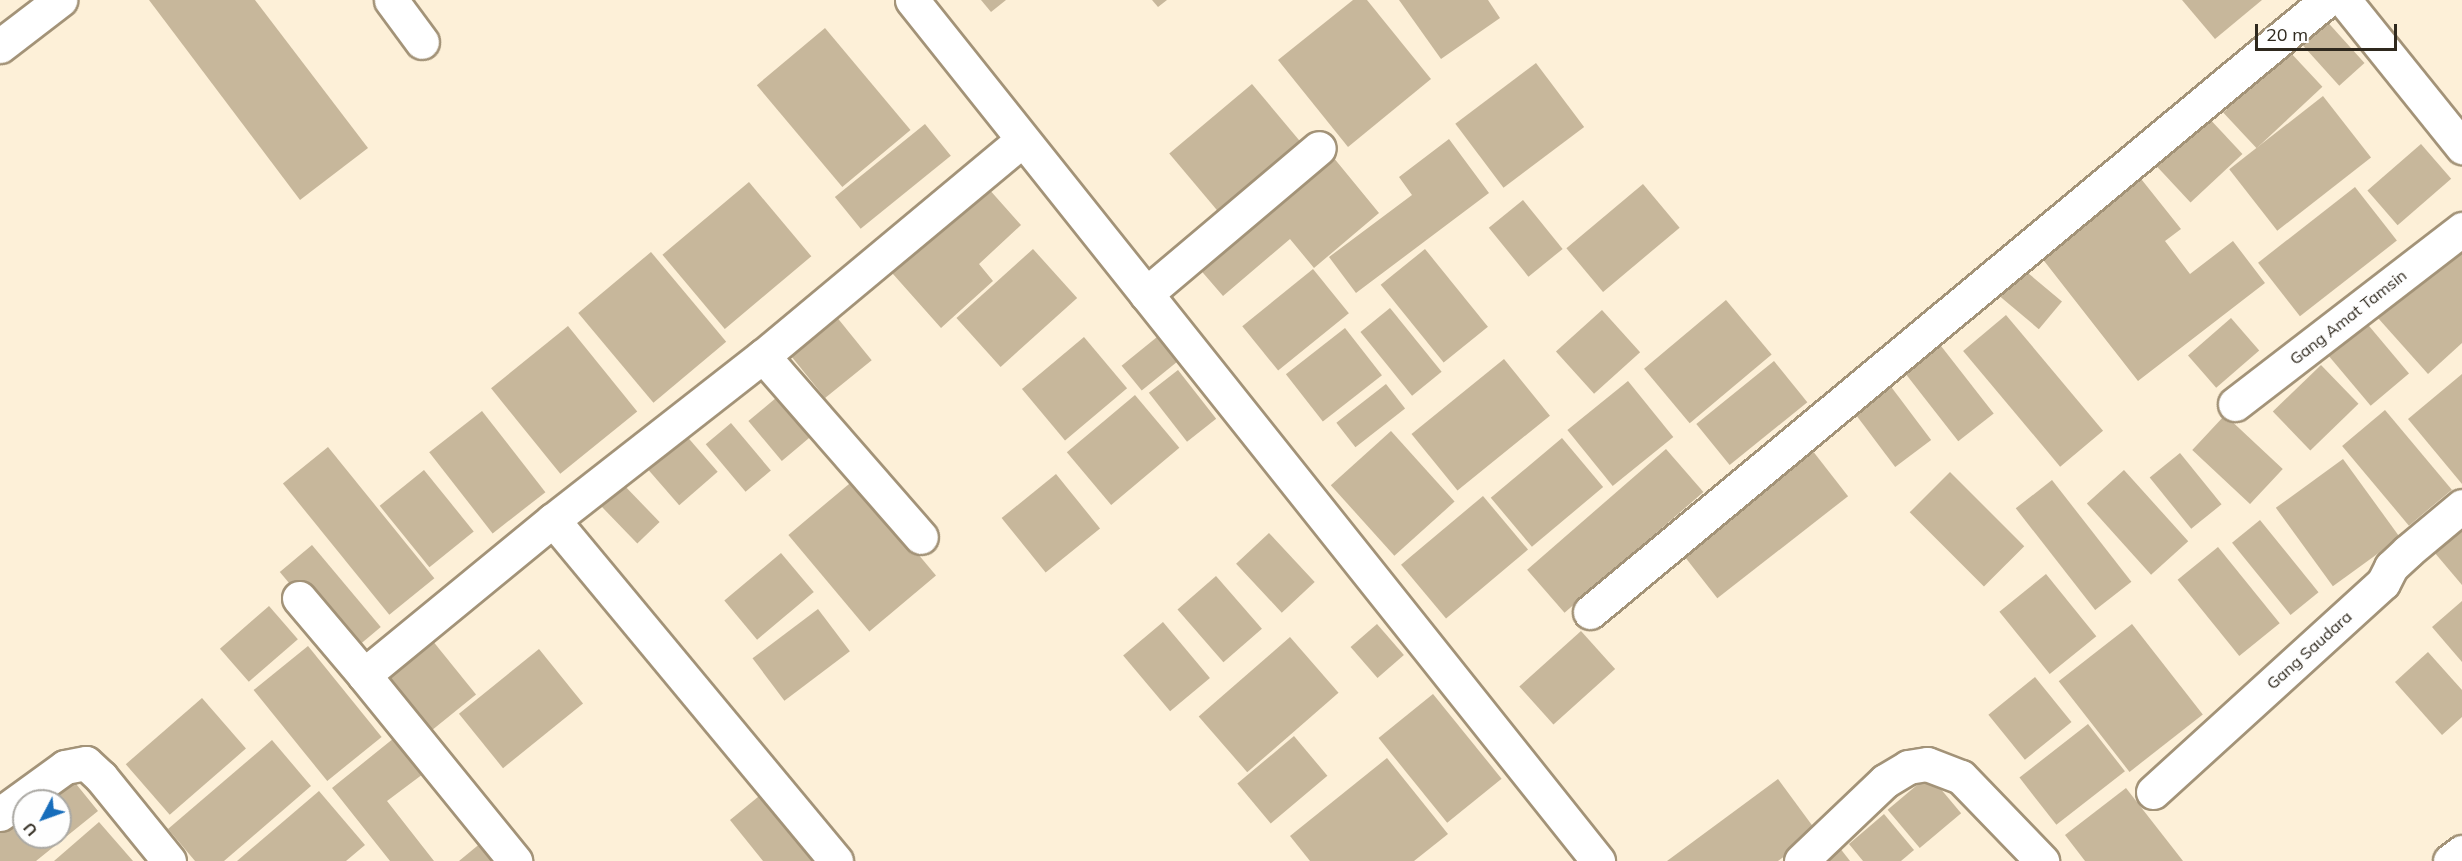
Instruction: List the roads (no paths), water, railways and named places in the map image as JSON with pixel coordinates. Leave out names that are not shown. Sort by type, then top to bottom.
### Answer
[{"type":"street","points":[[0,46],[60,0]]},
{"type":"street","points":[[391,0],[422,42]]},
{"type":"street","points":[[912,0],[1598,861]]},
{"type":"street","points":[[1590,612],[2327,0]]},
{"type":"street","points":[[2344,0],[2462,147]]},
{"type":"street","points":[[364,675],[553,520],[763,356],[1022,140]]},
{"type":"street","points":[[1146,294],[1319,148]]},
{"type":"street","name":"Gang Amat Tamsin","points":[[2235,404],[2462,229]]},
{"type":"street","points":[[763,356],[921,537]]},
{"type":"street","name":"Gang Saudara","points":[[2153,792],[2383,583],[2391,567],[2408,551],[2462,506]]},
{"type":"street","points":[[553,520],[836,861]]},
{"type":"street","points":[[299,598],[515,861]]},
{"type":"street","points":[[0,814],[65,767],[86,763],[101,777],[169,861]]},
{"type":"street","points":[[1801,861],[1885,781],[1908,767],[1927,764],[1961,777],[2042,861]]},
{"type":"street","points":[[2450,861],[2462,852]]}]
